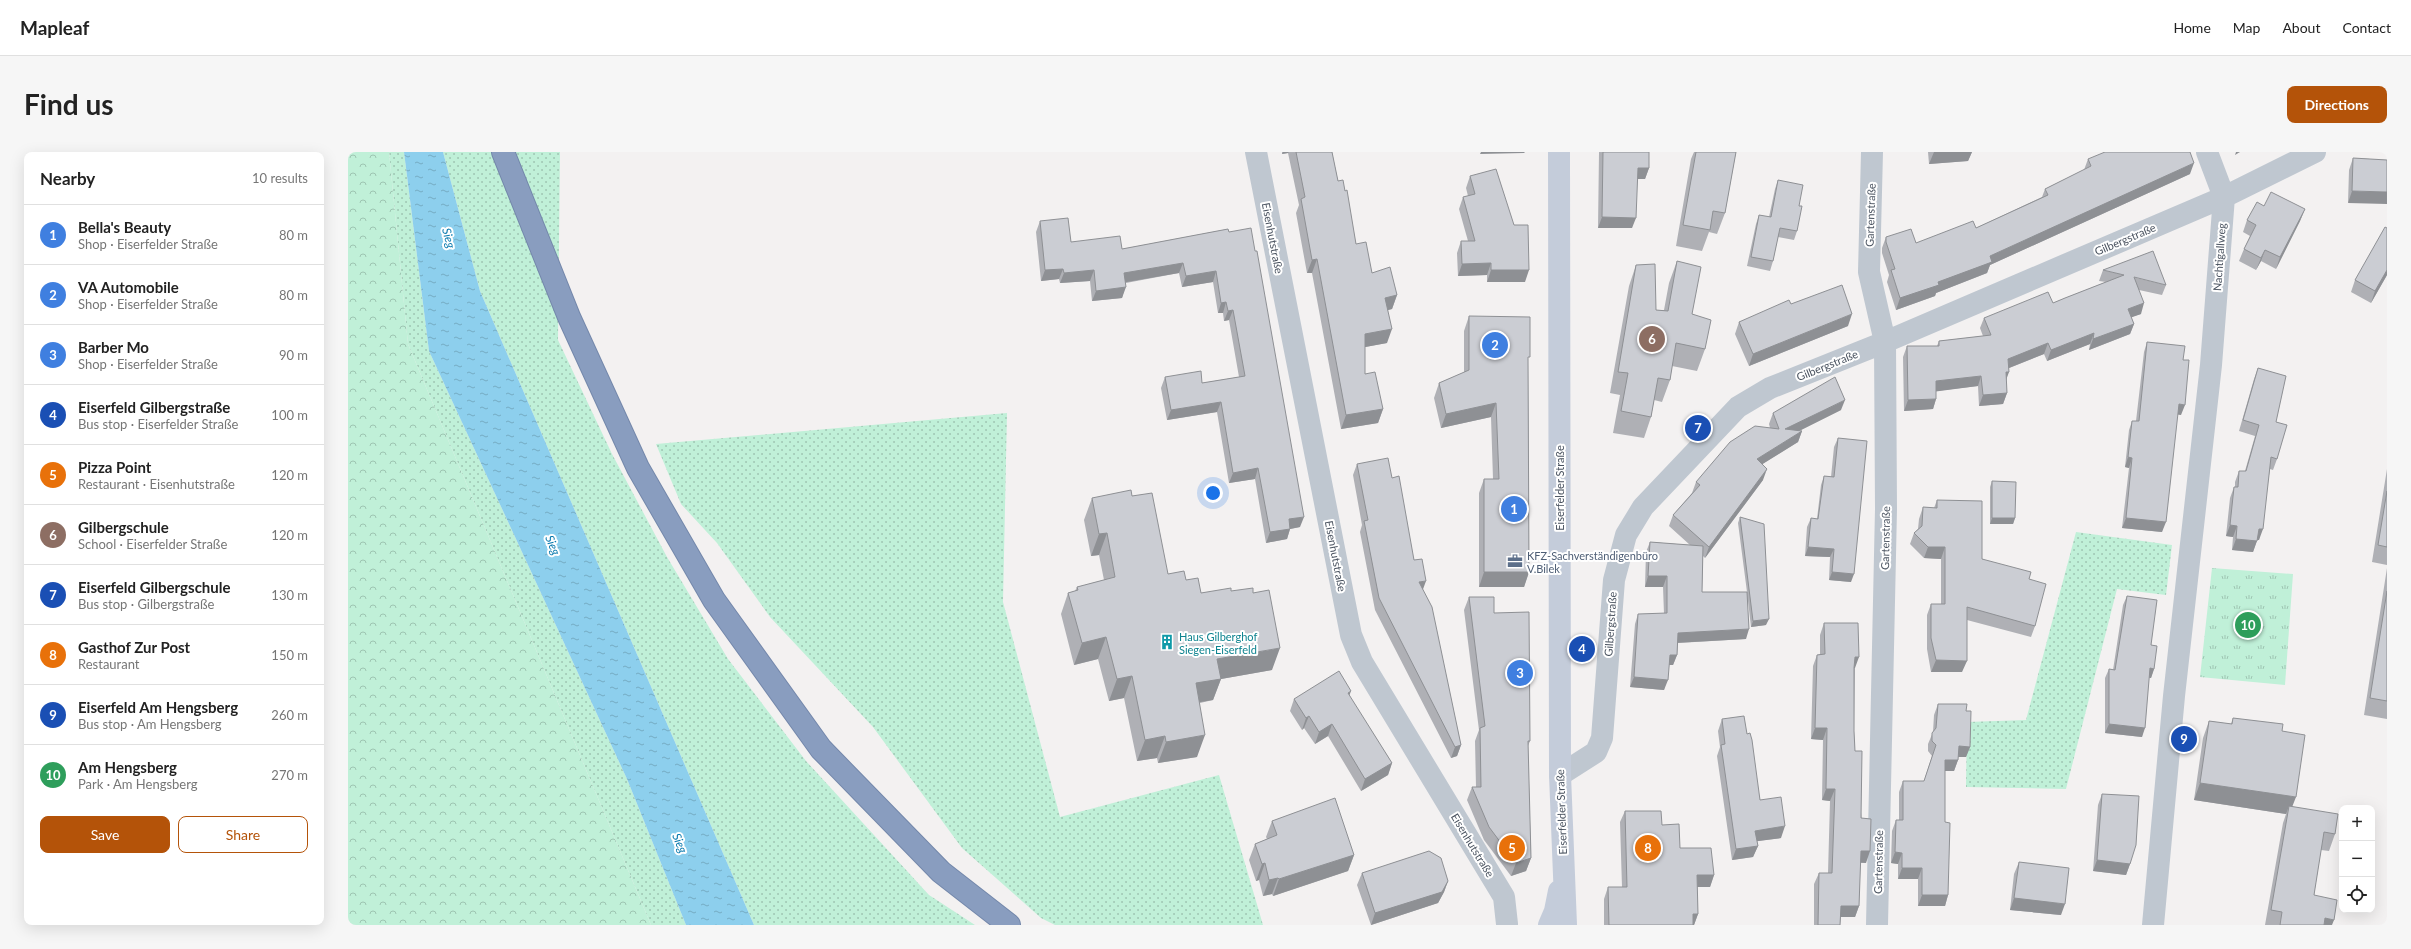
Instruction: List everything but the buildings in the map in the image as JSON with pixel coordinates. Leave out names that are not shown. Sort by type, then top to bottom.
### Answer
[{"type":"highway","points":[[503,152],[569,317],[638,468],[714,600],[821,749],[941,872],[1009,925]]},
{"type":"main road","name":"Eiserfelder Straße","points":[[1559,152],[1560,776],[1566,925]]},
{"type":"main road","name":"Eiserfelder Straße","points":[[1548,925],[1555,911],[1563,872]]},
{"type":"street","name":"Eisenhutstraße","points":[[1256,152],[1351,636],[1362,662],[1504,897],[1507,924]]},
{"type":"street","name":"Gartenstraße","points":[[1872,152],[1869,272],[1885,342],[1886,509],[1877,925]]},
{"type":"street","name":"Nachtigallweg","points":[[2153,925],[2174,704],[2211,365],[2224,197],[2206,152]]},
{"type":"street","name":"Gilbergstraße","points":[[1560,776],[1596,752],[1602,738],[1614,580],[1626,535],[1643,508],[1738,407],[1770,388],[1885,342],[2224,197],[2315,152]]},
{"type":"green space","points":[[348,152],[389,152],[408,344],[651,925],[348,925]]},
{"type":"green space","points":[[389,152],[404,152],[429,351],[627,779],[686,925],[651,925],[408,344]]},
{"type":"green space","points":[[443,152],[560,152],[558,340],[612,454],[667,557],[728,659],[806,761],[929,895],[975,925],[754,925],[480,291]]},
{"type":"green space","points":[[1007,413],[1003,602],[1060,817],[1219,775],[1263,925],[1055,925],[1041,918],[962,848],[873,727],[770,617],[717,543],[681,504],[656,444]]},
{"type":"green space","points":[[2076,532],[2172,545],[2166,595],[2117,589],[2066,789],[1966,787],[1967,722],[2026,720]]},
{"type":"green space","points":[[2212,568],[2293,574],[2285,685],[2200,677]]},
{"type":"water","name":"Sieg","points":[[404,152],[443,152],[480,291],[754,925],[686,925],[627,779],[429,351]]},
{"type":"place","name":"Gilbergschule","points":[[1652,339]]},
{"type":"place","name":"VA Automobile","points":[[1495,345]]},
{"type":"place","name":"Eiserfeld Gilbergschule","points":[[1698,428]]},
{"type":"place","name":"Bella's Beauty","points":[[1514,509]]},
{"type":"place","name":"KFZ-Sachverständigenbüro V.Bilek","points":[[1515,561]]},
{"type":"place","name":"Am Hengsberg","points":[[2248,625]]},
{"type":"place","name":"Haus Gilberghof Siegen-Eiserfeld","points":[[1167,642]]},
{"type":"place","name":"Eiserfeld Gilbergstraße","points":[[1582,649]]},
{"type":"place","name":"Barber Mo","points":[[1520,673]]},
{"type":"place","name":"Eiserfeld Am Hengsberg","points":[[2184,739]]},
{"type":"place","name":"Pizza Point","points":[[1512,848]]},
{"type":"place","name":"Gasthof Zur Post","points":[[1648,848]]}]
